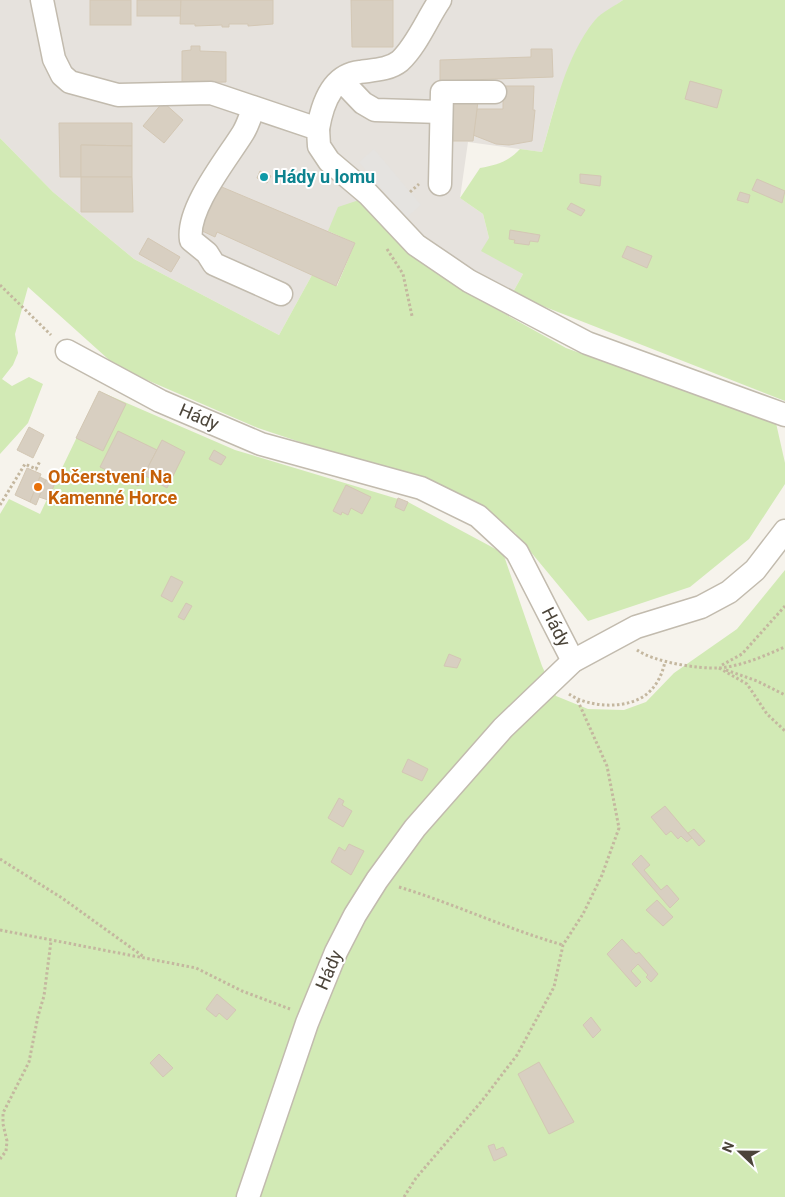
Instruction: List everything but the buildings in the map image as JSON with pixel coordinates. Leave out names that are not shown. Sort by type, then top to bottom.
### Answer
[{"type":"street","points":[[42,0],[54,59],[62,75],[70,82],[118,94],[211,93],[318,129]]},
{"type":"street","points":[[440,0],[400,61],[372,72],[352,74],[341,80],[328,94],[321,110],[318,129],[319,146],[329,161],[368,194],[416,245],[469,281],[587,343],[785,415]]},
{"type":"street","points":[[341,80],[363,103],[375,110],[441,112]]},
{"type":"street","points":[[440,184],[442,92],[495,92]]},
{"type":"street","points":[[254,108],[244,130],[205,193],[190,229],[191,240],[207,252],[214,264],[281,294]]},
{"type":"street","points":[[342,172],[342,184],[347,200]]},
{"type":"street","name":"Hády","points":[[67,351],[160,401],[261,444],[421,488],[478,516],[517,552],[573,661],[504,728],[456,779],[415,828],[377,880],[355,915],[336,952],[310,1015],[248,1197]]},
{"type":"street","points":[[573,661],[636,627],[701,607],[729,592],[755,570],[785,532]]},
{"type":"path","points":[[410,192],[414,188]]},
{"type":"path","points":[[381,243],[403,274],[408,288],[412,316]]},
{"type":"path","points":[[0,285],[67,351]]},
{"type":"path","points":[[0,505],[25,464],[36,469],[40,461]]},
{"type":"path","points":[[718,668],[742,654],[785,606]]},
{"type":"path","points":[[618,637],[643,654],[665,662],[718,668],[757,681],[785,695]]},
{"type":"path","points":[[718,668],[759,659],[785,647]]},
{"type":"path","points":[[553,682],[577,700],[606,705],[628,703],[647,694],[660,678],[665,662]]},
{"type":"path","points":[[718,668],[747,684],[766,714],[785,731]]},
{"type":"path","points":[[404,1197],[416,1178],[481,1102],[517,1055],[554,987],[563,945],[583,914],[602,875],[619,828],[607,766],[577,700]]},
{"type":"path","points":[[0,859],[62,898],[146,958]]},
{"type":"path","points":[[377,880],[443,900],[526,934],[563,945]]},
{"type":"path","points":[[0,930],[196,968],[242,991],[310,1015]]},
{"type":"path","points":[[0,1158],[6,1151],[7,1141],[3,1124],[3,1113],[29,1062],[44,996],[51,941]]},
{"type":"shaded area","points":[[0,0],[623,0],[596,19],[576,50],[555,105],[542,152],[468,142],[460,198],[483,214],[489,238],[523,274],[502,312],[462,290],[408,252],[328,231],[355,243],[336,286],[312,275],[279,335],[134,259],[53,192],[0,138]]},
{"type":"shaded area","points":[[374,149],[421,205],[406,218],[359,162]]},
{"type":"green space","points":[[623,0],[785,0],[785,401],[512,294],[523,274],[481,251],[489,238],[483,214],[460,198],[480,168],[502,162],[520,149],[542,152],[562,83],[576,50],[595,20]]},
{"type":"green space","points":[[0,138],[53,192],[134,259],[279,335],[312,275],[337,286],[355,243],[328,231],[338,207],[359,200],[462,290],[566,348],[776,423],[785,463],[785,484],[749,539],[690,587],[588,621],[515,533],[459,495],[258,428],[117,367],[28,287],[15,334],[18,353],[13,365],[2,379],[12,386],[29,377],[43,384],[28,423],[0,454]]},
{"type":"green space","points":[[99,391],[235,450],[408,502],[503,553],[542,666],[556,696],[588,709],[624,710],[646,702],[674,673],[737,629],[785,570],[785,1197],[0,1197],[0,514],[9,499],[40,514]]},
{"type":"place","name":"Hády u lomu","points":[[264,177]]},
{"type":"place","name":"Občerstvení Na Kamenné Horce","points":[[38,487]]}]
